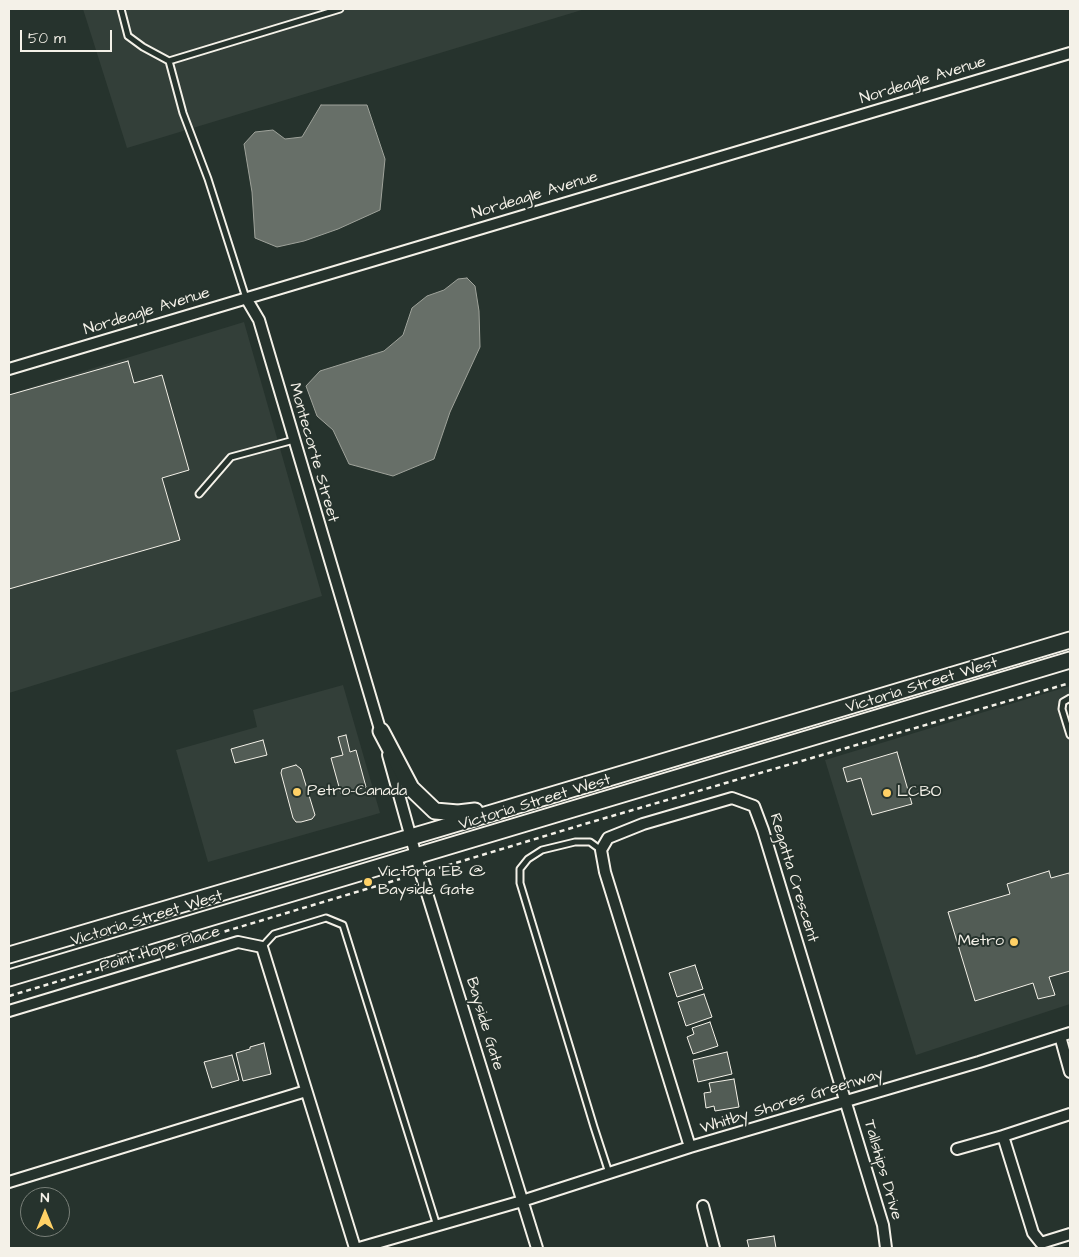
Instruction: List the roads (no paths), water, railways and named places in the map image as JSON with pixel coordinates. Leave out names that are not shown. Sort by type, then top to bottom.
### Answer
[{"type":"main road","name":"Victoria Street West","points":[[9,955],[534,801],[1070,640]]},
{"type":"main road","name":"Victoria Street West","points":[[9,978],[418,857],[1070,660]]},
{"type":"main road","points":[[381,731],[412,788],[435,811],[458,814],[534,801]]},
{"type":"street","name":"Nordeagle Avenue","points":[[9,369],[1070,53]]},
{"type":"street","name":"Montecorte Street","points":[[246,298],[258,320],[418,857]]},
{"type":"street","name":"Regatta Crescent","points":[[601,850],[608,838],[643,824],[732,798],[754,806],[846,1101]]},
{"type":"street","points":[[601,850],[605,872],[690,1148]]},
{"type":"street","name":"Bayside Gate","points":[[418,857],[421,874],[522,1201]]},
{"type":"street","name":"Point Hope Place","points":[[9,1011],[238,942],[262,948]]},
{"type":"street","points":[[262,948],[355,1248]]},
{"type":"street","name":"Whitby Shores Greenway","points":[[359,1248],[522,1201],[1065,1034]]},
{"type":"street","points":[[1065,1034],[1070,1072]]},
{"type":"street","points":[[9,1182],[306,1091]]},
{"type":"street","name":"Tallships Drive","points":[[846,1101],[883,1225],[886,1248]]},
{"type":"street","points":[[957,1149],[1070,1114]]},
{"type":"street","points":[[1003,1136],[1033,1233],[1041,1243],[1070,1234]]},
{"type":"street","points":[[522,1201],[537,1248]]},
{"type":"street","points":[[703,1206],[714,1248]]},
{"type":"lane","points":[[120,9],[128,36],[143,47],[169,61],[340,9]]},
{"type":"lane","name":"Montecorte Street","points":[[169,61],[183,113],[208,179],[246,298]]},
{"type":"lane","points":[[199,494],[231,457],[294,440]]},
{"type":"lane","points":[[1070,698],[1063,702],[1062,709],[1070,734]]},
{"type":"lane","points":[[601,850],[590,842],[575,842],[542,850],[528,859],[520,869],[520,882],[609,1173]]},
{"type":"lane","points":[[262,948],[274,934],[326,918],[343,925],[437,1226]]},
{"type":"place","name":"Petro-Canada","points":[[297,792]]},
{"type":"place","name":"LCBO","points":[[887,793]]},
{"type":"place","name":"Victoria EB @ Bayside Gate","points":[[368,882]]},
{"type":"place","name":"Metro","points":[[1014,942]]}]
